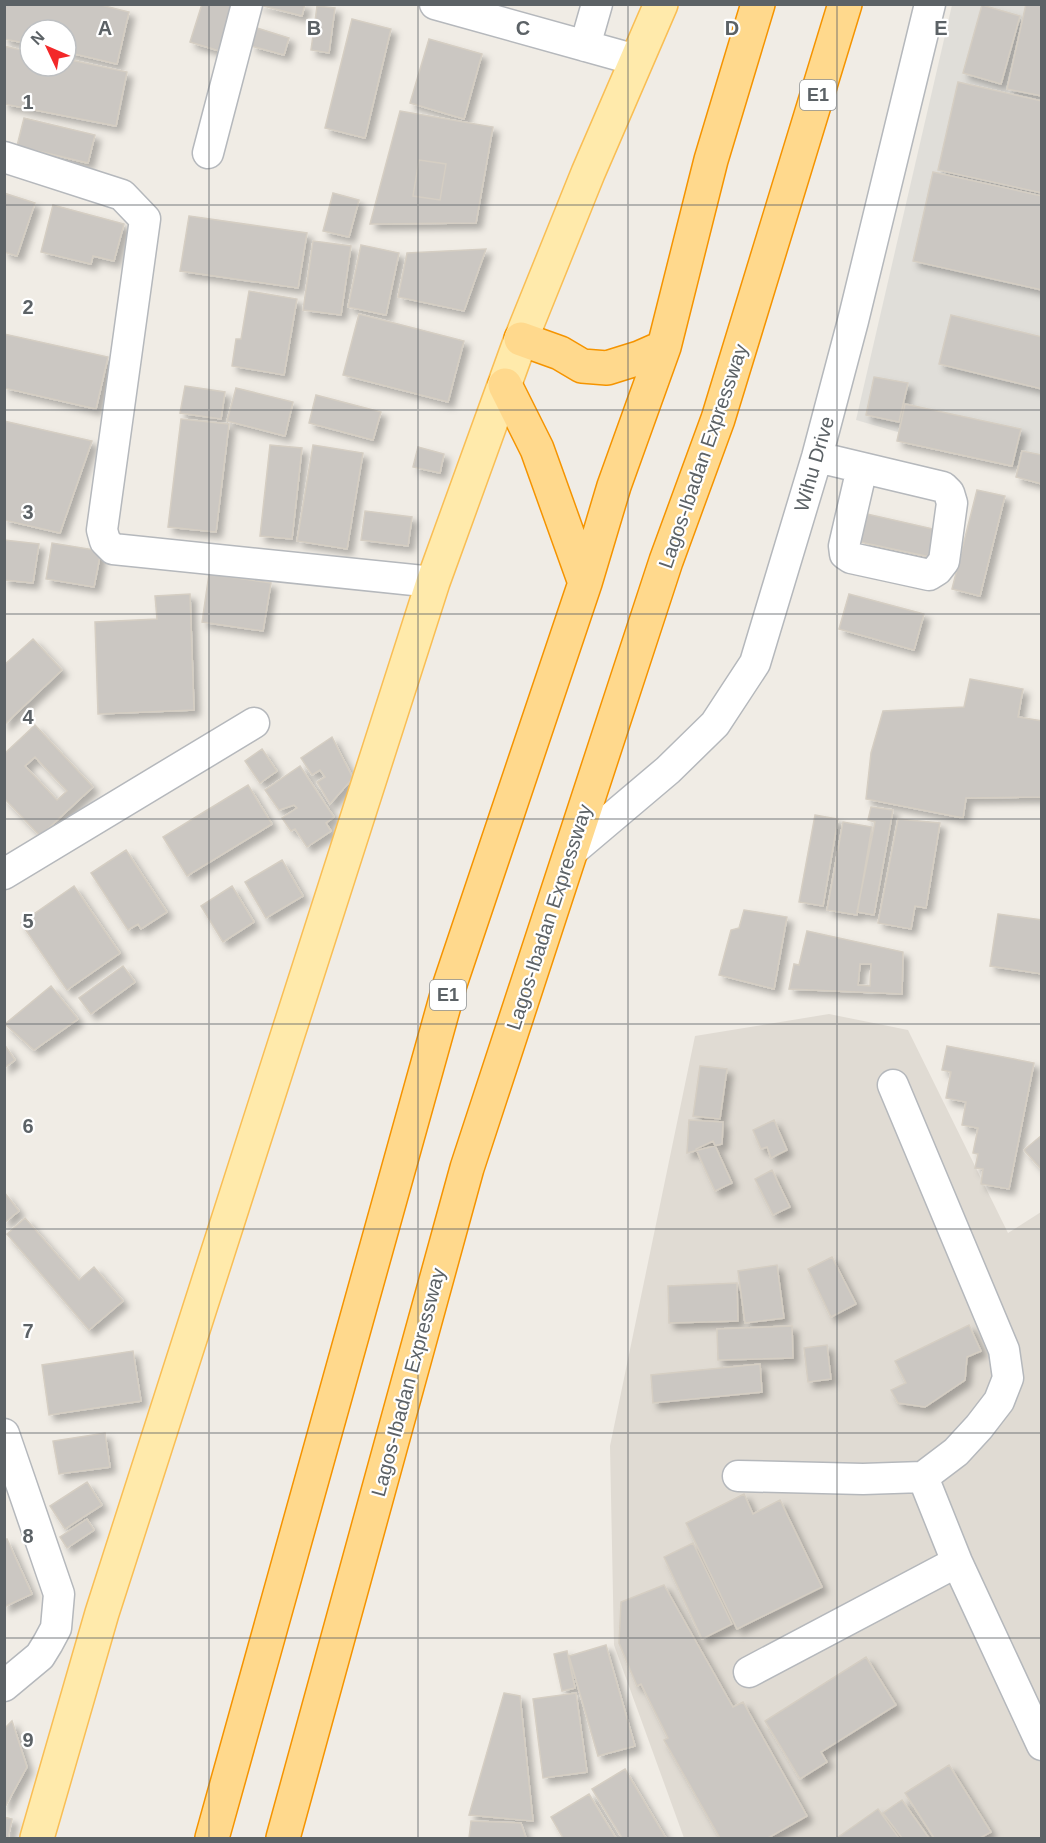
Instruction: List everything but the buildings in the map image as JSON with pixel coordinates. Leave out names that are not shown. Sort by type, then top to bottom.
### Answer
[{"type":"highway","name":"E1","points":[[212,1839],[450,984],[585,583],[614,486],[664,347],[711,160],[758,4]]},
{"type":"highway","name":"Lagos-Ibadan Expressway","points":[[283,1839],[467,1168],[666,561],[718,419],[845,4]]},
{"type":"highway","points":[[521,339],[560,353],[582,366],[607,368],[664,347]]},
{"type":"highway","points":[[505,385],[537,448],[585,583]]},
{"type":"main road","points":[[37,1839],[102,1613],[434,582],[521,339],[661,4]]},
{"type":"street","points":[[208,153],[247,4]]},
{"type":"street","points":[[435,4],[636,60]]},
{"type":"street","points":[[585,46],[597,4]]},
{"type":"street","name":"Wihu Drive","points":[[571,852],[668,770],[715,724],[755,663],[817,456],[853,321],[930,4]]},
{"type":"street","points":[[4,157],[122,195],[145,219],[102,530],[105,542],[113,549],[434,582]]},
{"type":"street","points":[[817,456],[862,468]]},
{"type":"street","points":[[9,862],[254,723]]},
{"type":"street","points":[[738,1476],[863,1479],[923,1477],[956,1452],[980,1427],[999,1401],[1008,1378],[1004,1350],[893,1085]]},
{"type":"street","points":[[4,1434],[59,1594],[56,1628],[40,1656],[4,1686]]},
{"type":"street","points":[[923,1477],[957,1562],[1040,1738]]},
{"type":"street","points":[[749,1672],[957,1562]]},
{"type":"shaded area","points":[[952,5],[1041,5],[1041,473],[856,420]]},
{"type":"shaded area","points":[[829,1014],[908,1030],[1008,1233],[1041,1212],[1041,1838],[684,1838],[614,1645],[610,1446],[695,1036]]}]
